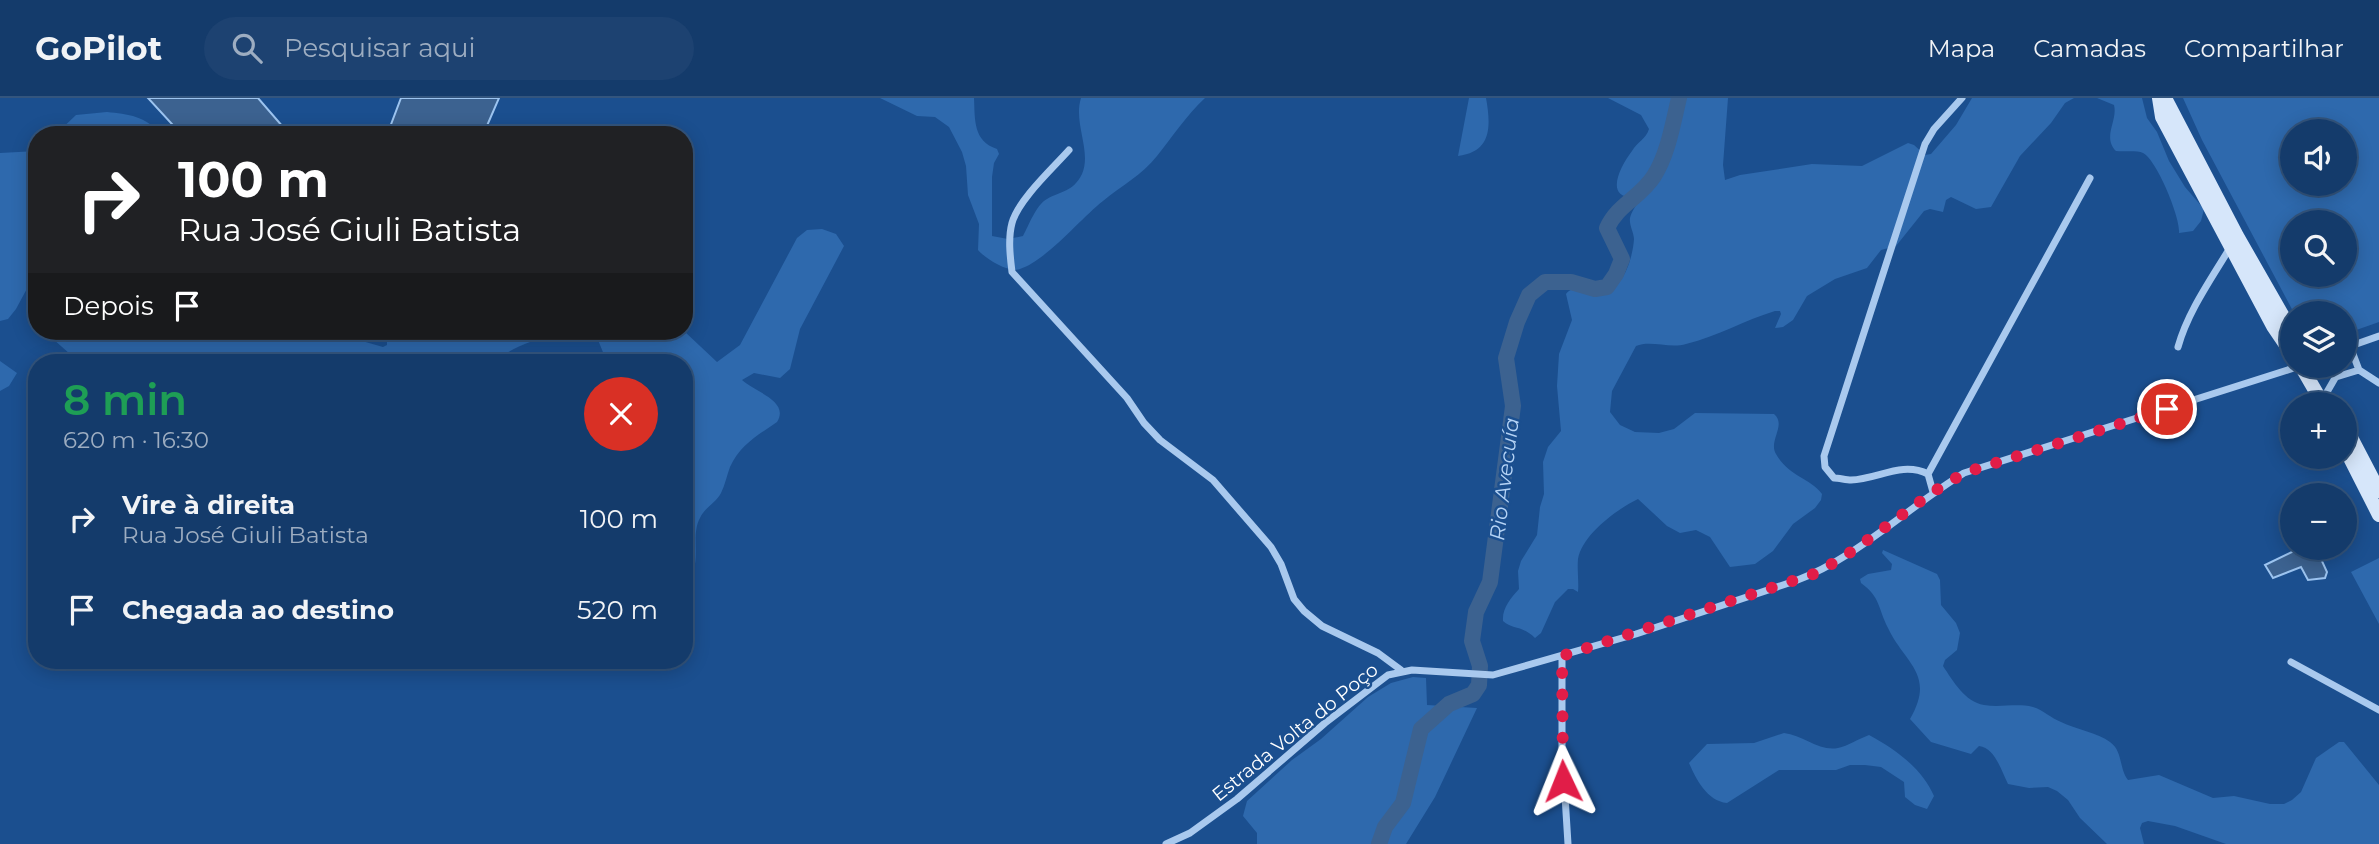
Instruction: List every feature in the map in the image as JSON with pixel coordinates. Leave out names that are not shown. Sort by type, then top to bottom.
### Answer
[{"type":"main road","points":[[2159,98],[2162,117],[2280,336]]},
{"type":"main road","points":[[2165,98],[2237,236],[2280,311]]},
{"type":"main road","points":[[2310,378],[2321,392]]},
{"type":"main road","points":[[2357,447],[2374,476],[2379,491]]},
{"type":"main road","points":[[2356,469],[2379,515]]},
{"type":"street","points":[[1928,474],[1918,470],[1892,470],[1852,480],[1834,478],[1825,467],[1824,456],[1925,144],[1934,129],[1962,98]]},
{"type":"street","points":[[1069,150],[1029,194],[1012,222],[1012,272],[1127,398],[1160,440],[1213,480],[1271,547],[1281,564],[1294,599],[1304,611],[1322,626],[1378,653],[1401,670]]},
{"type":"street","points":[[1933,492],[1928,474],[2090,178]]},
{"type":"street","points":[[2178,347],[2196,306],[2231,246]]},
{"type":"street","points":[[2357,344],[2379,336]]},
{"type":"street","points":[[2357,366],[2379,383]]},
{"type":"street","name":"Estrada Volta do Poço","points":[[1166,844],[1222,811],[1376,683],[1401,670],[1493,675],[1562,656],[1817,573],[1964,473],[2280,373]]},
{"type":"street","points":[[1562,656],[1562,748],[1568,844]]},
{"type":"street","points":[[2291,662],[2379,710]]},
{"type":"shaded area","points":[[148,98],[258,98],[282,126],[174,126]]},
{"type":"shaded area","points":[[401,98],[499,98],[487,126],[390,126]]},
{"type":"shaded area","points":[[880,98],[974,98],[975,122],[979,135],[983,141],[997,149],[999,154],[994,163],[992,177],[992,236],[1008,239],[1023,236],[1043,202],[1071,188],[1082,174],[1085,156],[1079,117],[1081,98],[1205,98],[1145,169],[1103,201],[1041,257],[1015,270],[998,264],[978,250],[979,224],[968,195],[966,166],[949,127],[935,117],[917,116]]},
{"type":"shaded area","points":[[1469,98],[1486,98],[1489,118],[1487,136],[1477,149],[1458,156]]},
{"type":"shaded area","points":[[1608,98],[1728,98],[1723,165],[1725,180],[1740,175],[1812,164],[1862,166],[1908,143],[1925,155],[1931,154],[1956,125],[1972,98],[2074,98],[2065,103],[2051,123],[2020,156],[1991,207],[1976,209],[1951,197],[1946,200],[1943,212],[1930,209],[1924,211],[1896,246],[1881,250],[1867,268],[1835,279],[1807,296],[1793,320],[1783,327],[1775,328],[1781,314],[1780,311],[1775,311],[1686,344],[1636,346],[1612,391],[1610,412],[1620,425],[1635,432],[1659,433],[1674,429],[1695,413],[1774,414],[1779,423],[1774,444],[1776,454],[1787,468],[1817,488],[1822,494],[1821,500],[1815,508],[1793,524],[1773,551],[1755,564],[1730,567],[1710,537],[1696,530],[1680,533],[1667,526],[1638,499],[1611,516],[1586,541],[1578,559],[1578,592],[1568,589],[1555,602],[1541,633],[1535,638],[1526,631],[1507,624],[1503,621],[1503,616],[1508,603],[1519,589],[1518,571],[1521,561],[1537,535],[1544,494],[1543,462],[1548,447],[1561,431],[1557,386],[1559,354],[1572,320],[1566,294],[1575,288],[1607,290],[1619,283],[1632,253],[1634,239],[1630,218],[1640,199],[1620,194],[1617,182],[1627,158],[1649,129],[1641,115]]},
{"type":"shaded area","points":[[2097,98],[2142,98],[2147,118],[2157,132],[2169,161],[2185,187],[2204,209],[2201,221],[2193,231],[2179,233],[2167,190],[2149,158],[2140,152],[2116,151],[2112,146],[2110,135],[2114,105]]},
{"type":"shaded area","points":[[2183,98],[2379,98],[2379,322],[2357,330],[2357,301],[2288,301],[2280,287],[2357,287],[2357,210],[2280,210],[2280,287],[2202,140]]},
{"type":"shaded area","points":[[107,112],[129,115],[151,126],[64,126],[76,115]]},
{"type":"shaded area","points":[[28,151],[28,287],[8,319],[0,321],[0,153]]},
{"type":"shaded area","points":[[822,229],[836,234],[844,246],[800,329],[790,369],[780,378],[754,373],[742,380],[775,403],[780,415],[777,422],[750,441],[734,459],[721,493],[702,514],[697,526],[693,572],[693,354],[604,354],[598,340],[693,339],[717,362],[740,345],[797,238],[807,230]]},
{"type":"shaded area","points":[[54,340],[358,340],[383,347],[387,345],[387,340],[534,340],[506,354],[70,354]]},
{"type":"shaded area","points":[[0,361],[17,373],[9,386],[0,391]]},
{"type":"shaded area","points":[[1883,550],[1937,574],[1940,580],[1941,605],[1956,623],[1960,633],[1957,650],[1945,660],[1943,666],[1960,690],[1971,700],[1984,705],[2037,708],[2057,720],[2110,742],[2117,750],[2128,780],[2159,775],[2213,798],[2234,796],[2270,804],[2284,804],[2301,792],[2316,758],[2339,742],[2344,742],[2379,785],[2379,844],[2226,844],[2175,826],[2148,821],[2142,823],[2140,828],[2144,844],[2107,844],[2057,791],[2048,787],[2029,788],[2008,784],[1997,760],[1985,748],[1979,746],[1971,754],[1931,742],[1910,719],[1920,691],[1915,670],[1888,628],[1875,598],[1860,579],[1868,574],[1891,570],[1892,564],[1882,553]]},
{"type":"shaded area","points":[[2280,558],[2280,560],[2322,560],[2327,572],[2325,578],[2308,580],[2301,567],[2273,578],[2265,565]]},
{"type":"shaded area","points":[[2379,558],[2379,624],[2351,572]]},
{"type":"shaded area","points":[[1413,677],[1426,678],[1427,705],[1477,708],[1435,797],[1406,844],[1257,844],[1257,833],[1243,816],[1247,801],[1368,697],[1391,683]]},
{"type":"shaded area","points":[[1784,733],[1831,749],[1846,746],[1869,735],[1907,760],[1934,796],[1927,809],[1915,805],[1905,797],[1904,782],[1881,767],[1850,765],[1836,770],[1779,770],[1727,803],[1708,794],[1689,763],[1707,744],[1754,743]]},
{"type":"waterway","name":"Rio Avecuía","points":[[1379,844],[1385,827],[1403,803],[1421,729],[1449,704],[1473,694],[1479,685],[1480,666],[1472,641],[1476,612],[1490,582],[1513,406],[1506,358],[1517,322],[1529,295],[1545,282],[1571,282],[1595,289],[1607,287],[1622,259],[1607,228],[1617,213],[1648,184],[1659,167],[1670,138],[1679,98]]},
{"type":"route","points":[[1563,781],[1562,656],[1817,573],[1964,473],[2167,409]]}]
